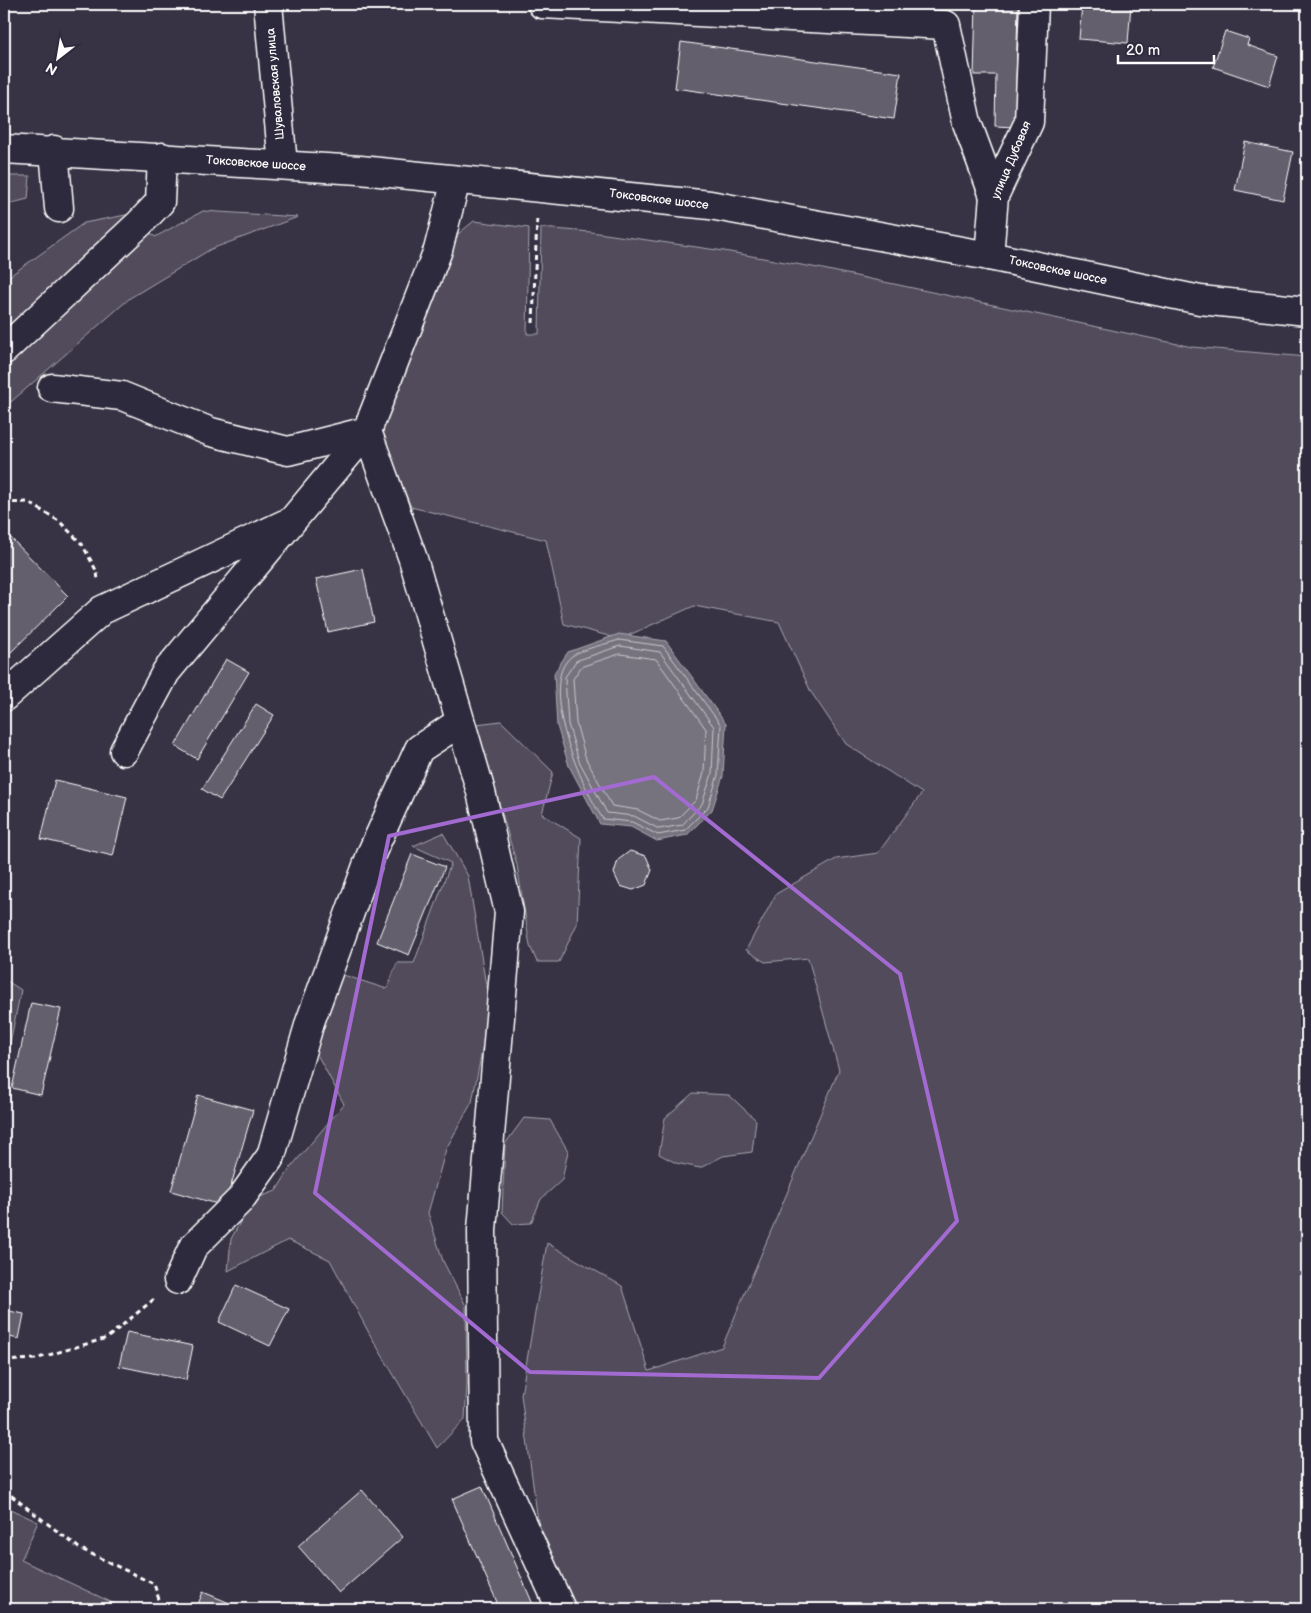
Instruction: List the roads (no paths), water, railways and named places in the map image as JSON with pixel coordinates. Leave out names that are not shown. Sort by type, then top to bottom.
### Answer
[{"type":"main road","name":"Шуваловская улица","points":[[268,4],[282,164]]},
{"type":"main road","points":[[542,4],[786,10],[946,25],[967,123],[994,196]]},
{"type":"main road","name":"улица Дубовая","points":[[989,256],[994,196],[1030,122],[1034,4]]},
{"type":"main road","name":"Токсовское шоссе","points":[[4,149],[54,150],[282,164],[710,205],[989,256],[1200,300],[1307,311]]},
{"type":"main road","points":[[54,150],[59,208]]},
{"type":"main road","points":[[4,350],[160,202],[162,157]]},
{"type":"main road","points":[[124,751],[166,672],[367,432],[438,250],[456,180]]},
{"type":"main road","points":[[52,388],[122,396],[211,432],[288,451],[367,432]]},
{"type":"main road","points":[[367,432],[413,559],[481,792],[509,912],[482,1230],[484,1441],[561,1609]]},
{"type":"main road","points":[[4,697],[102,610],[293,520]]},
{"type":"main road","points":[[178,1280],[193,1247],[240,1200],[271,1156],[310,1022],[372,852],[419,749],[460,722]]},
{"type":"water","points":[[619,634],[666,641],[726,724],[723,776],[712,810],[687,835],[657,841],[631,827],[600,824],[569,766],[557,726],[554,673],[568,652]]}]
